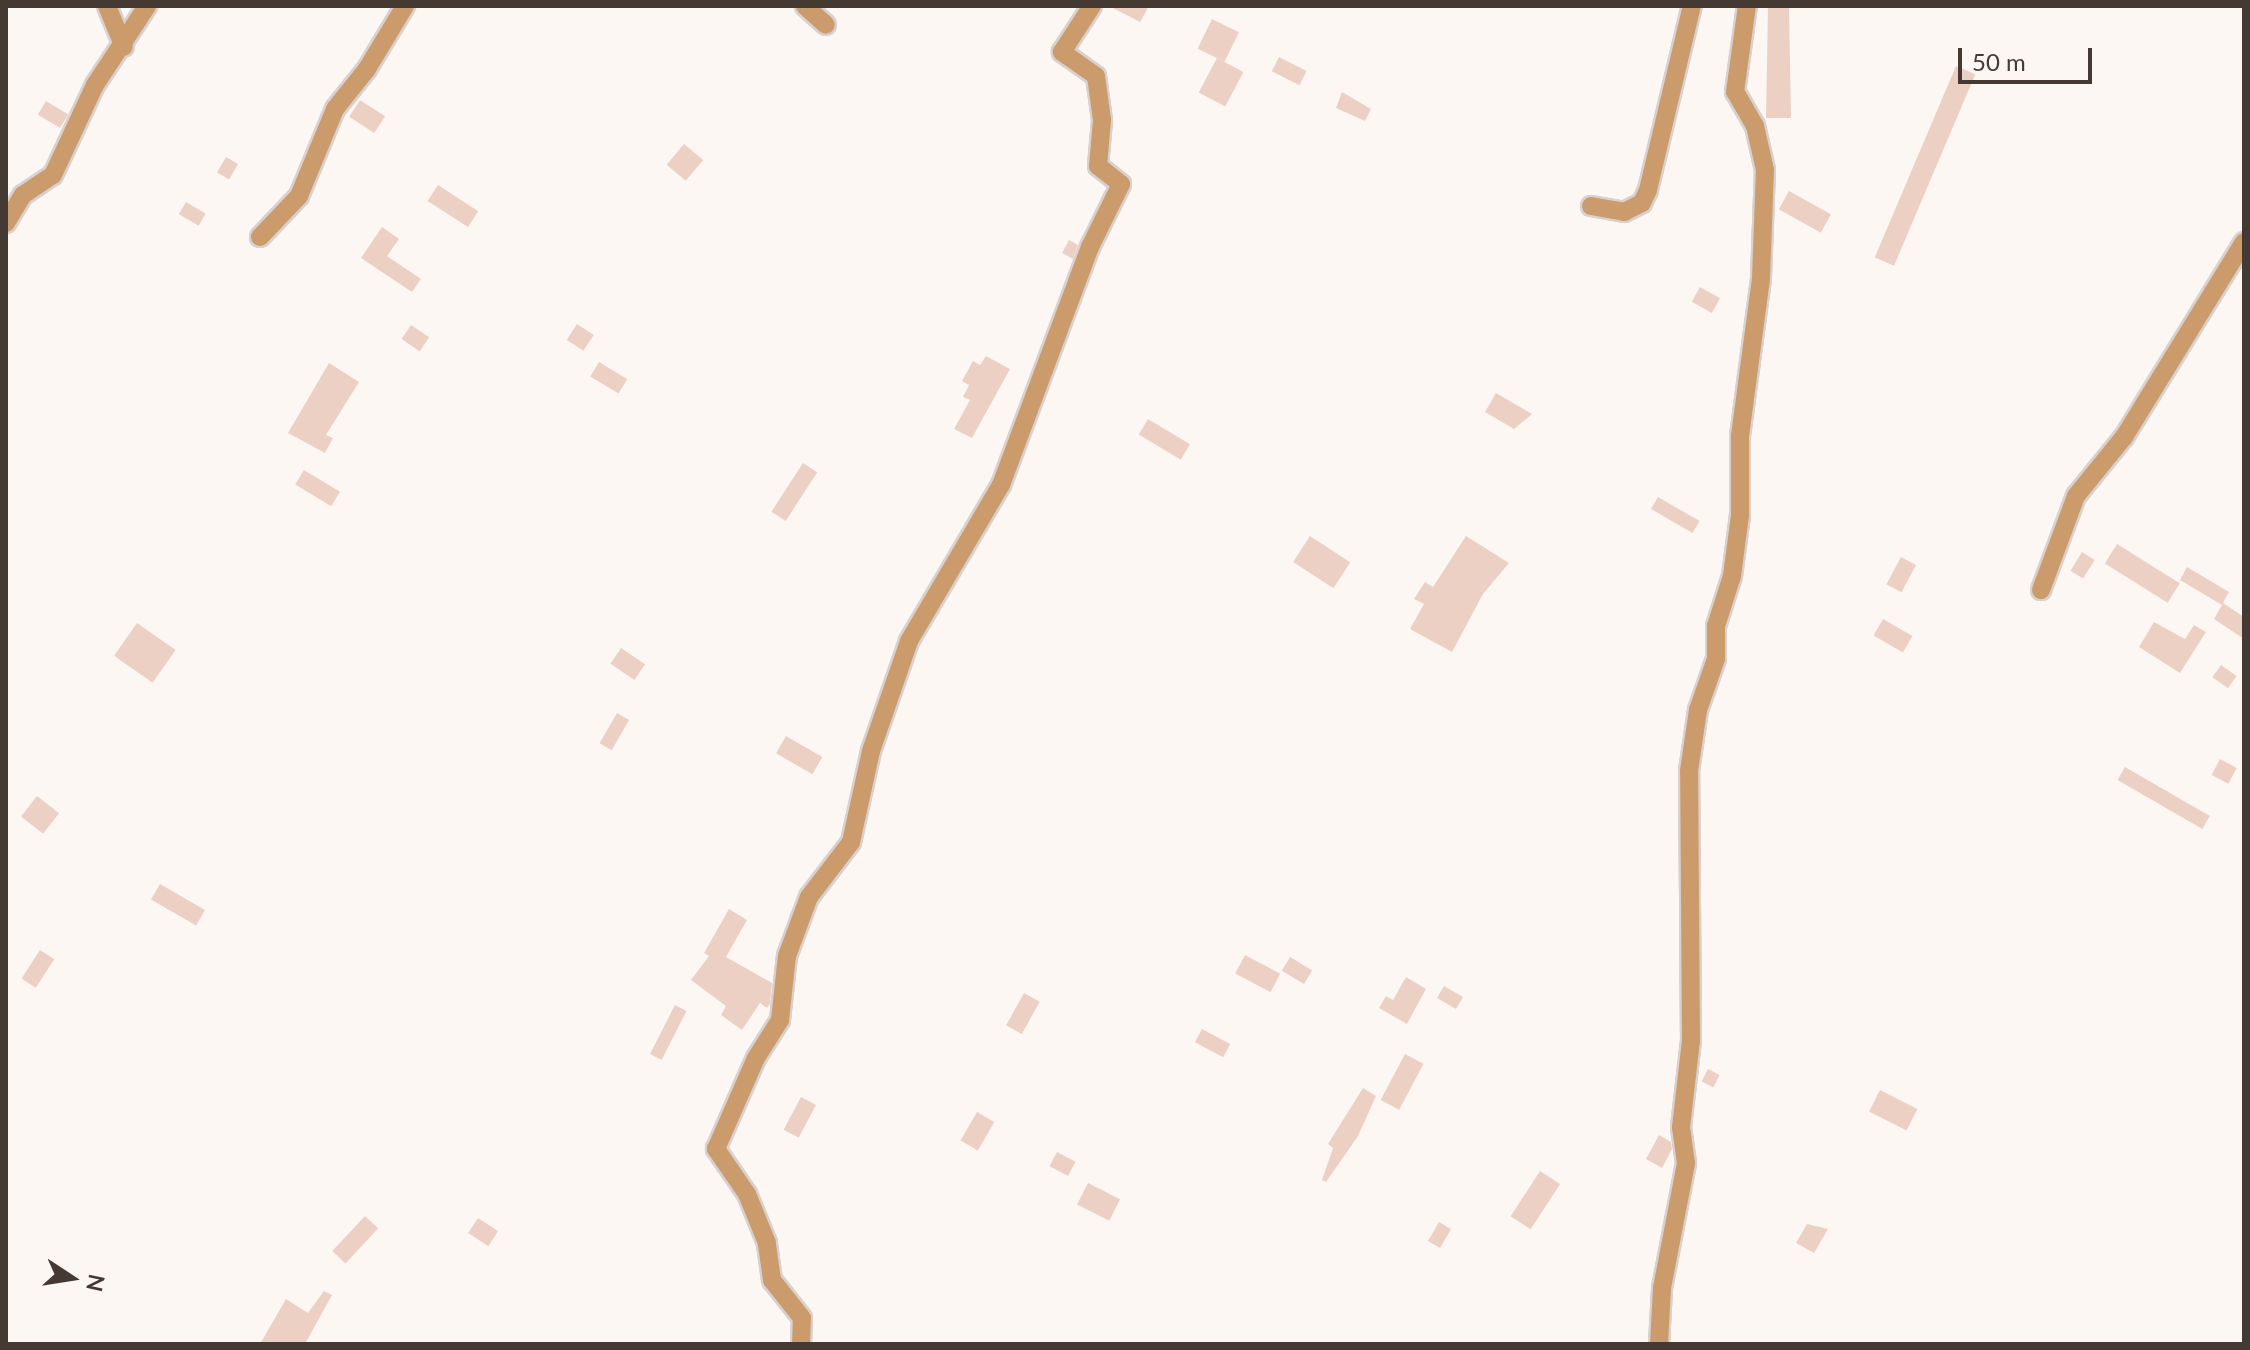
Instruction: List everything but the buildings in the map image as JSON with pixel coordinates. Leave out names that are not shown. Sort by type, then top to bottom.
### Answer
[{"type":"street","points":[[107,6],[124,47]]},
{"type":"street","points":[[6,223],[23,195],[53,175],[95,85],[124,47],[147,6]]},
{"type":"street","points":[[260,237],[299,196],[335,109],[367,69],[405,6]]},
{"type":"street","points":[[805,6],[826,25]]},
{"type":"street","points":[[801,1344],[802,1318],[772,1280],[767,1243],[747,1194],[716,1149],[756,1058],[780,1020],[787,956],[809,897],[851,842],[871,751],[909,641],[1001,485],[1070,296],[1121,184],[1098,166],[1102,120],[1096,76],[1062,52],[1092,6]]},
{"type":"street","points":[[1591,206],[1624,212],[1642,203],[1648,190],[1692,6]]},
{"type":"street","points":[[1659,1344],[1662,1288],[1686,1163],[1681,1127],[1691,1041],[1686,946],[1689,771],[1698,710],[1716,659],[1716,626],[1732,576],[1740,515],[1740,436],[1761,278],[1765,170],[1755,126],[1735,92],[1747,6]]},
{"type":"street","points":[[2041,590],[2076,496],[2124,437],[2244,242]]}]
